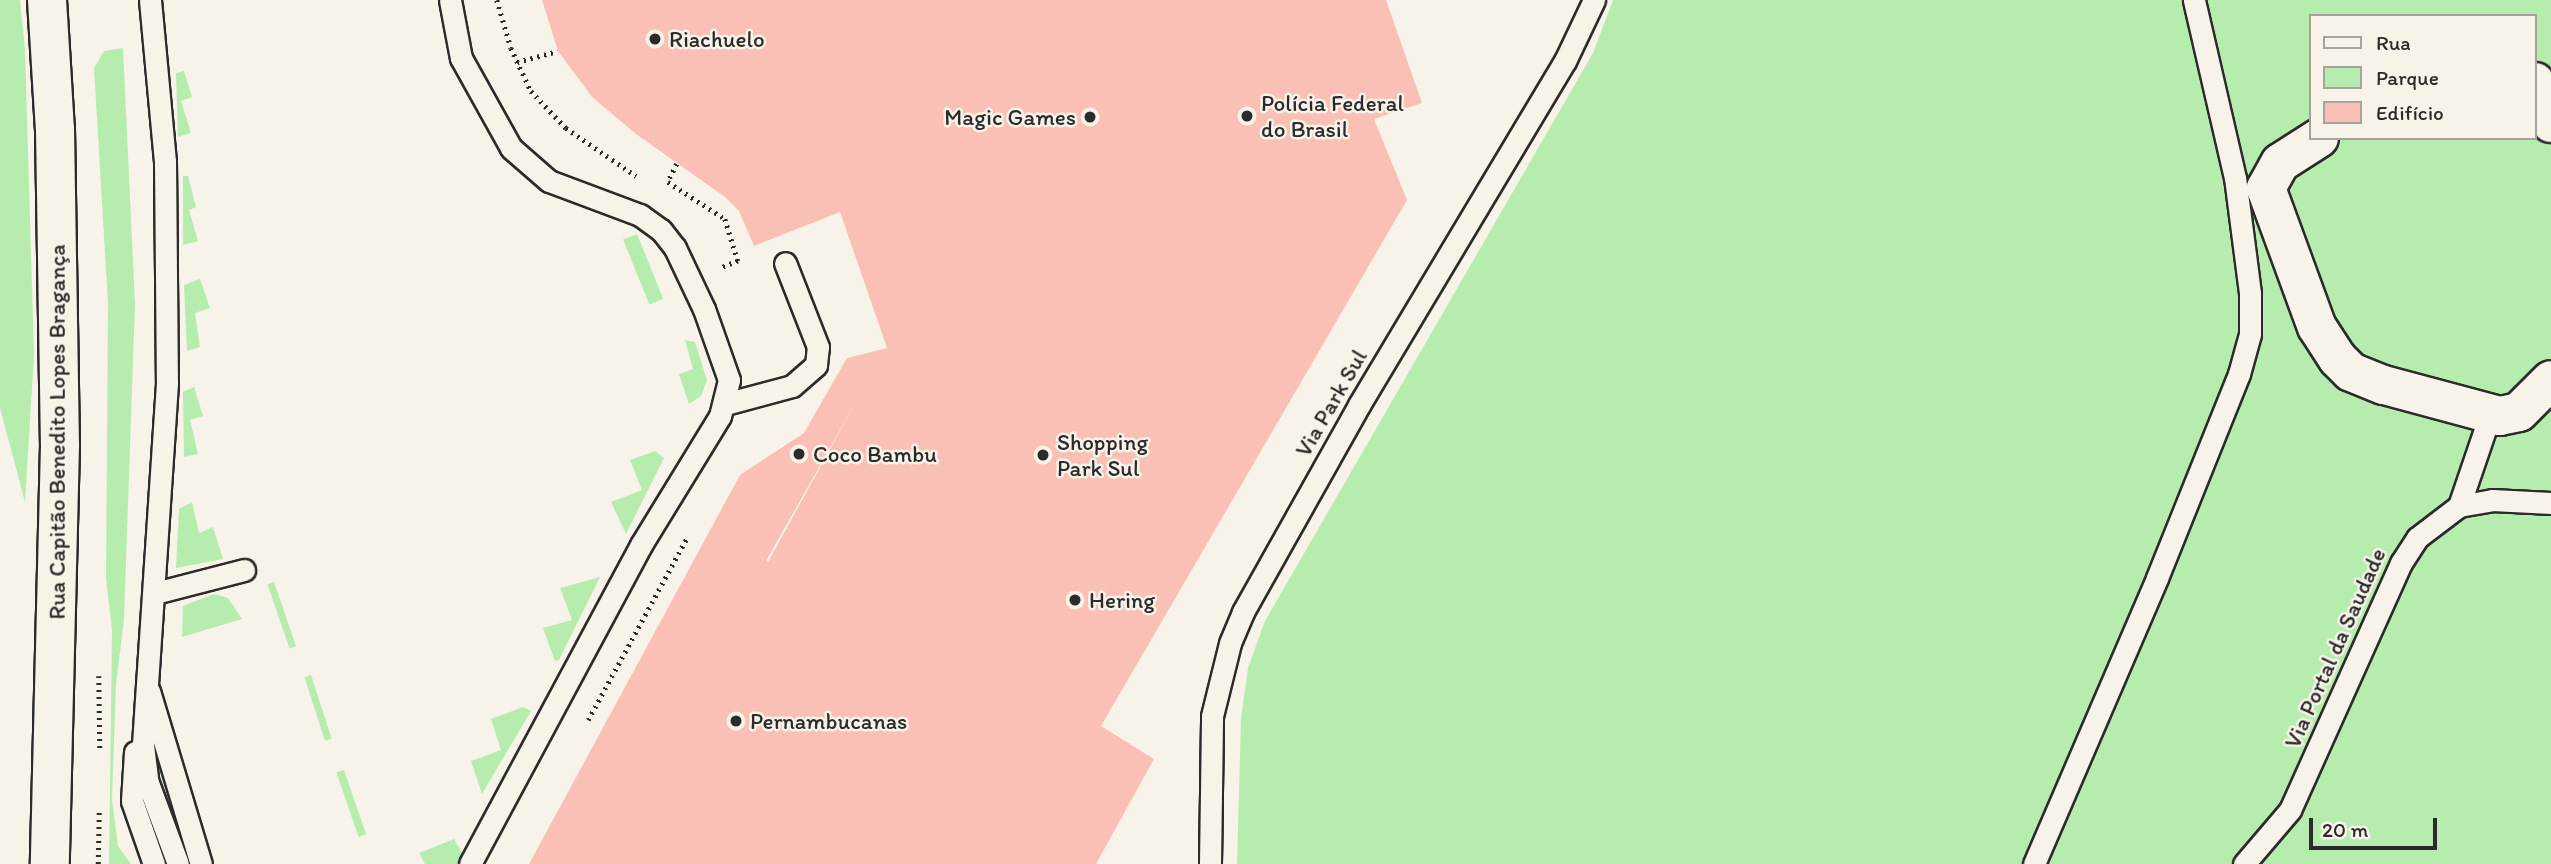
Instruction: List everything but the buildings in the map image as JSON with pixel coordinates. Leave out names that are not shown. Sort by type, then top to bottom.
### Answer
[{"type":"main road","name":"Rua Capitão Benedito Lopes Bragança","points":[[47,0],[55,129],[60,445],[48,855]]},
{"type":"main road","points":[[2537,87],[2551,123]]},
{"type":"main road","points":[[2316,140],[2280,163],[2266,188],[2325,342],[2351,372],[2365,379],[2490,415],[2519,412],[2551,380]]},
{"type":"lane","points":[[150,0],[165,160],[167,383],[155,593],[132,801],[154,864]]},
{"type":"lane","points":[[450,0],[457,46],[469,76],[519,158],[562,189],[640,215],[669,239],[722,351],[729,380],[725,404],[641,545],[470,864]]},
{"type":"lane","name":"Via Park Sul","points":[[1210,864],[1212,716],[1230,643],[1243,612],[1359,405],[1565,61],[1594,0]]},
{"type":"lane","points":[[2034,864],[2157,578],[2239,374],[2250,334],[2250,293],[2235,178],[2194,0]]},
{"type":"lane","points":[[725,404],[792,386],[816,365],[818,347],[785,263]]},
{"type":"lane","points":[[2459,506],[2490,415]]},
{"type":"lane","name":"Via Portal da Saudade","points":[[2244,864],[2290,810],[2408,551],[2428,527],[2459,506],[2492,500],[2551,502]]},
{"type":"lane","points":[[155,593],[244,570]]},
{"type":"lane","points":[[145,676],[201,864]]},
{"type":"lane","points":[[143,701],[148,783],[178,864]]},
{"type":"path","points":[[497,0],[517,62],[531,91],[566,128],[648,183]]},
{"type":"path","points":[[517,62],[558,51]]},
{"type":"path","points":[[677,164],[668,182],[724,219],[738,261],[717,270]]},
{"type":"path","points":[[713,259],[722,281]]},
{"type":"path","points":[[580,734],[692,529]]},
{"type":"green space","points":[[0,0],[20,0],[25,49],[34,355],[25,502],[0,408]]},
{"type":"green space","points":[[1613,0],[2551,0],[2551,864],[1237,864],[1241,719],[1248,668],[1265,621],[1593,53]]},
{"type":"green space","points":[[123,48],[135,304],[124,619],[116,685],[112,799],[118,846],[131,864],[109,864],[112,630],[106,579],[108,304],[94,68],[104,51]]},
{"type":"green space","points":[[184,71],[192,97],[181,101],[191,133],[178,137],[176,73]]},
{"type":"green space","points":[[183,176],[188,176],[196,207],[189,210],[198,241],[183,245]]},
{"type":"green space","points":[[637,234],[663,299],[649,305],[623,240]]},
{"type":"green space","points":[[200,279],[210,308],[195,313],[200,347],[187,351],[184,285]]},
{"type":"green space","points":[[685,340],[695,342],[707,380],[701,396],[689,404],[679,374],[693,369]]},
{"type":"green space","points":[[194,387],[203,416],[190,420],[198,454],[184,457],[183,392]]},
{"type":"green space","points":[[655,451],[664,458],[626,534],[611,502],[642,490],[630,460]]},
{"type":"green space","points":[[192,502],[199,533],[213,527],[223,559],[176,568],[179,509]]},
{"type":"green space","points":[[600,577],[559,660],[555,661],[543,628],[572,620],[560,588]]},
{"type":"green space","points":[[274,582],[296,646],[290,649],[267,584]]},
{"type":"green space","points":[[214,594],[228,598],[242,619],[182,637],[183,606]]},
{"type":"green space","points":[[311,675],[332,739],[325,741],[304,677]]},
{"type":"green space","points":[[523,707],[531,711],[482,794],[471,761],[501,750],[491,719]]},
{"type":"green space","points":[[344,770],[366,834],[359,837],[336,773]]},
{"type":"green space","points":[[454,839],[463,855],[458,864],[425,864],[419,853]]},
{"type":"place","name":"Riachuelo","points":[[655,39]]},
{"type":"place","name":"Polícia Federal do Brasil","points":[[1247,116]]},
{"type":"place","name":"Magic Games","points":[[1090,117]]},
{"type":"place","name":"Coco Bambu","points":[[799,454]]},
{"type":"place","name":"Shopping Park Sul","points":[[1043,455]]},
{"type":"place","name":"Hering","points":[[1075,600]]},
{"type":"place","name":"Pernambucanas","points":[[736,721]]}]
